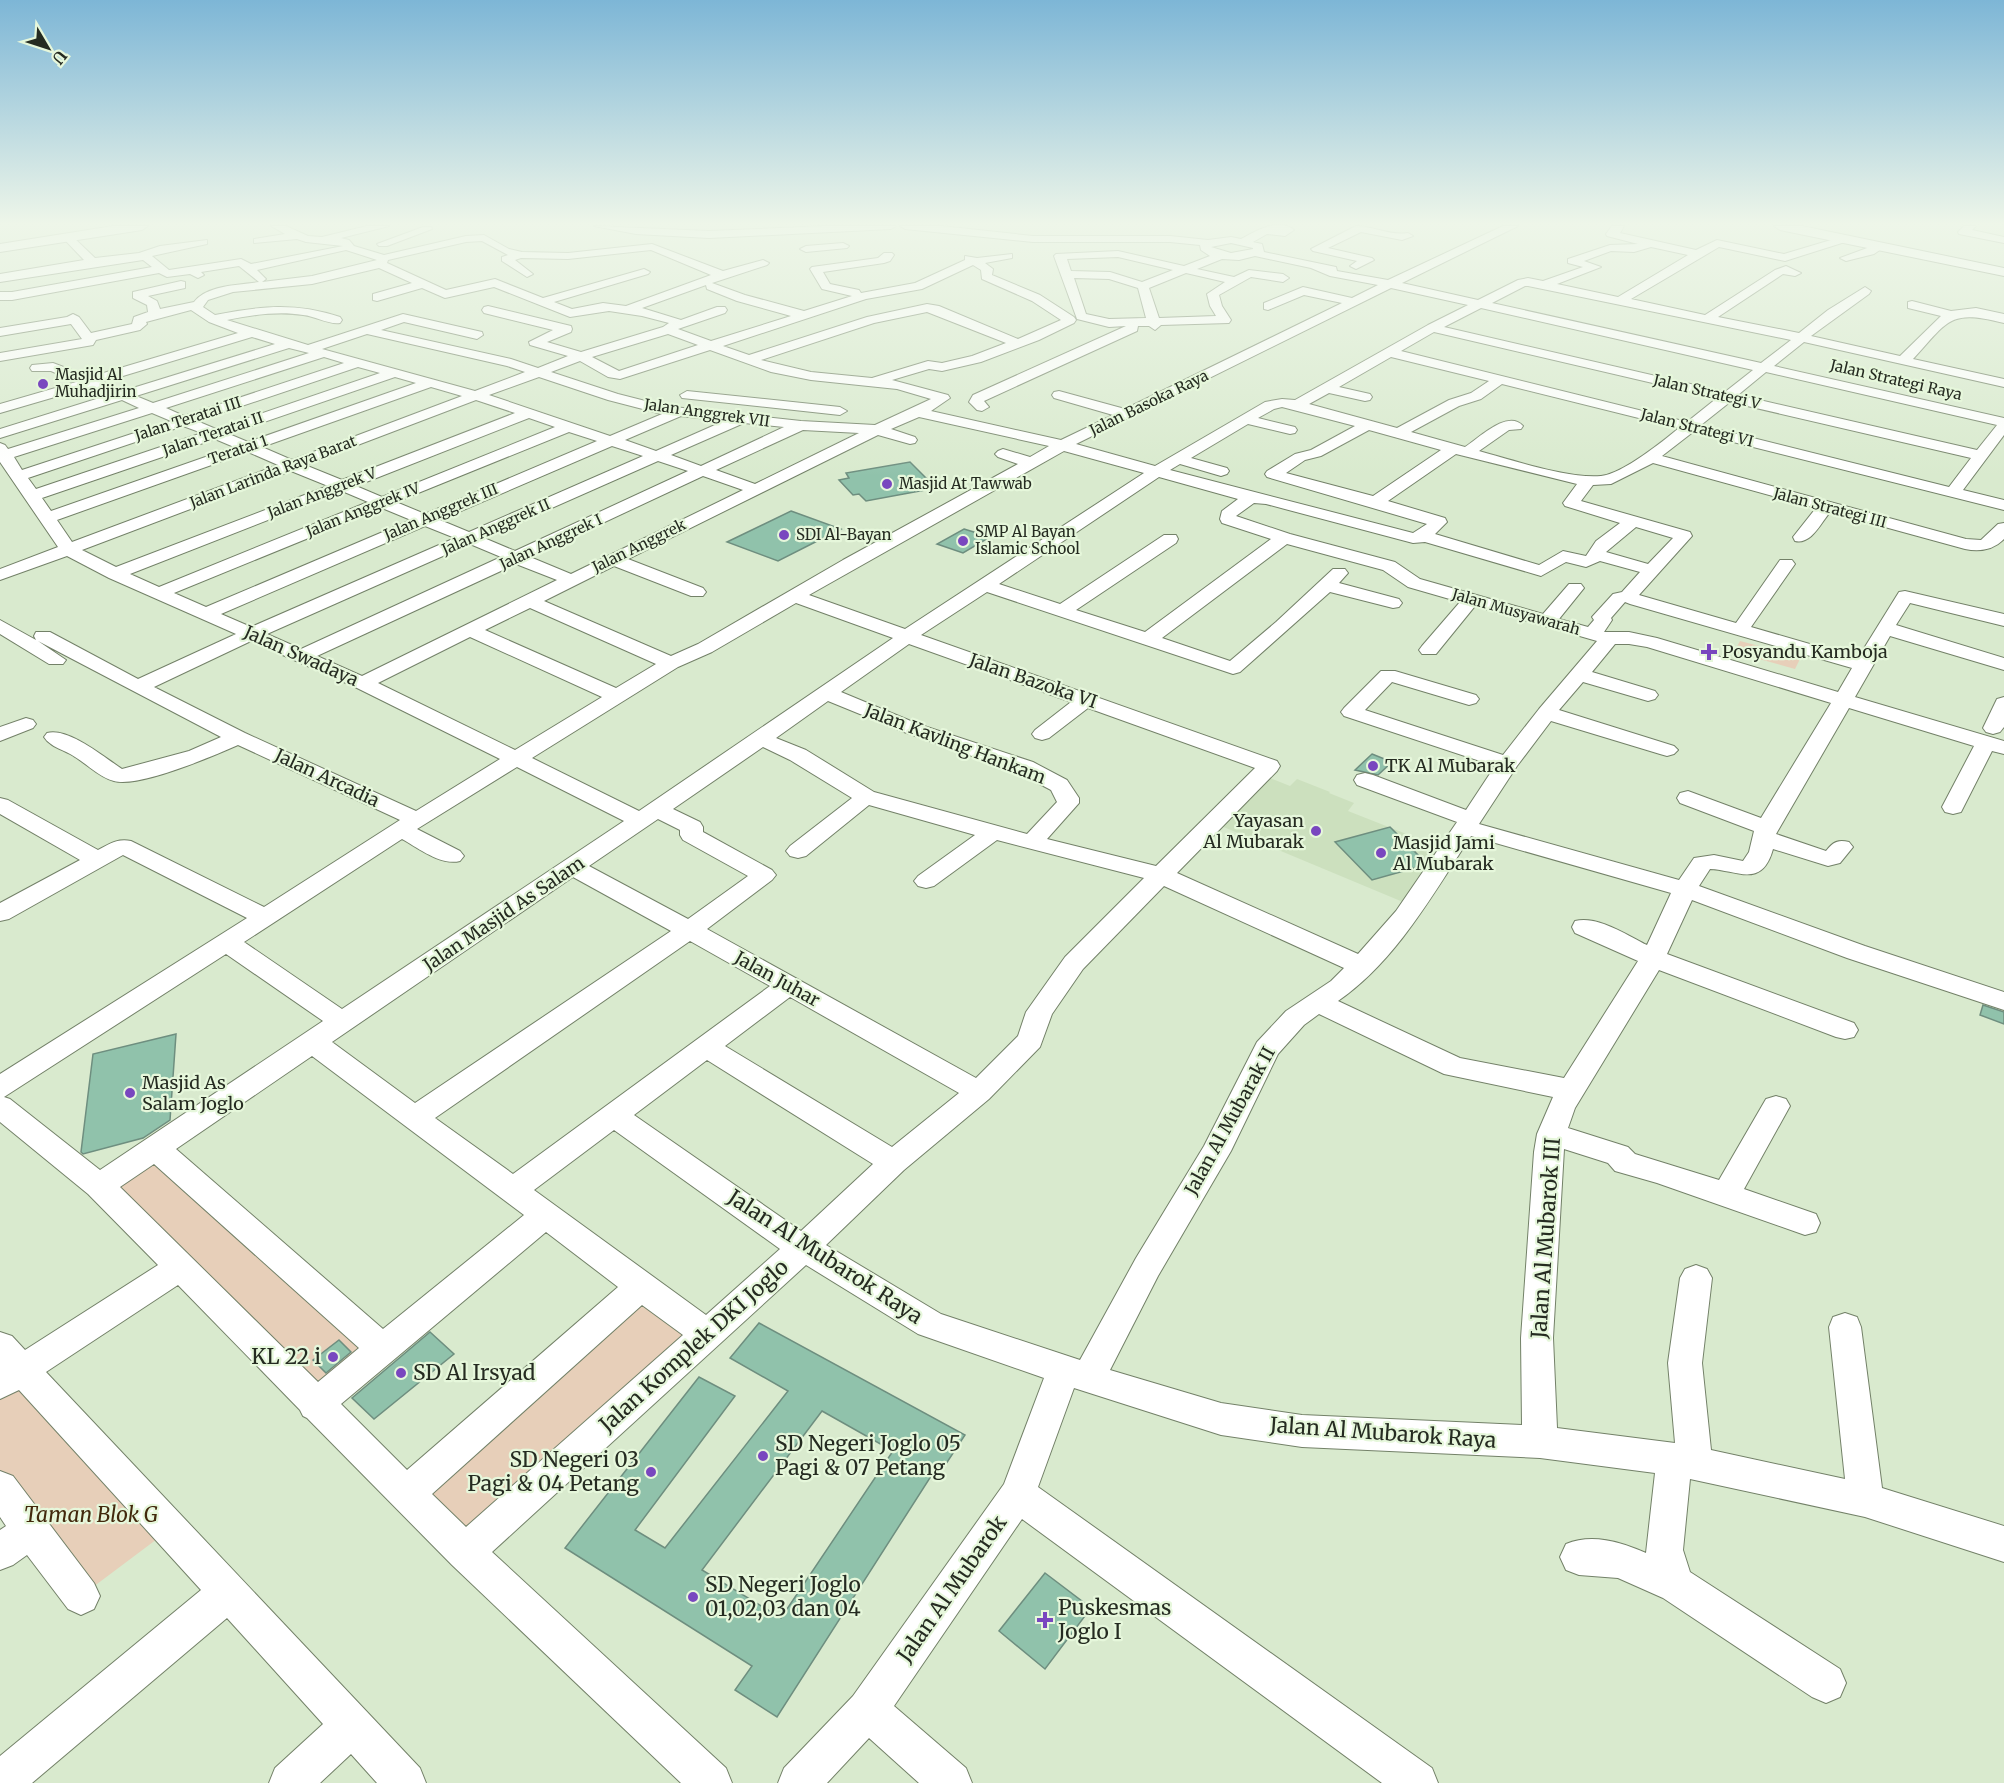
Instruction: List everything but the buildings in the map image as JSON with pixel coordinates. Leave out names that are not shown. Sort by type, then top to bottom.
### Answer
[{"type":"street","points":[[152,309],[158,313]]},
{"type":"street","points":[[88,338],[136,327],[141,324],[138,320],[177,309]]},
{"type":"street","points":[[198,309],[213,319],[250,333],[477,396],[756,489]]},
{"type":"street","points":[[213,319],[281,309]]},
{"type":"street","points":[[302,309],[336,320]]},
{"type":"street","points":[[421,309],[398,317],[477,334]]},
{"type":"street","points":[[503,309],[493,311],[566,329],[535,342],[581,356],[613,375],[620,375],[826,309]]},
{"type":"street","points":[[561,309],[574,314],[597,309]]},
{"type":"street","points":[[619,309],[659,315],[677,321],[674,327]]},
{"type":"street","points":[[781,309],[806,316]]},
{"type":"street","points":[[727,366],[871,320],[934,309]]},
{"type":"street","points":[[935,309],[1017,343]]},
{"type":"street","points":[[674,327],[709,346],[783,371],[873,382],[928,365],[940,367],[964,362],[1017,343],[1070,320],[1053,309]]},
{"type":"street","points":[[1078,309],[1081,316],[1090,321],[1228,324],[1218,309]]},
{"type":"street","points":[[1150,309],[1154,324]]},
{"type":"street","name":"Jalan Basoka Raya","points":[[0,1089],[267,918],[406,824],[671,663],[693,654],[1064,445],[1338,309]]},
{"type":"street","points":[[1297,405],[1468,309]]},
{"type":"street","name":"Jalan Strategi Raya","points":[[1502,309],[1767,366],[2004,423]]},
{"type":"street","points":[[1663,309],[2004,383]]},
{"type":"street","points":[[1707,319],[1722,309]]},
{"type":"street","points":[[1297,405],[1460,451],[1592,482],[1608,480],[1651,459],[1839,309]]},
{"type":"street","points":[[1928,309],[1951,315],[1974,313],[1999,317]]},
{"type":"street","name":"Jalan Larinda Raya Barat","points":[[0,574],[581,356],[721,310]]},
{"type":"street","points":[[0,409],[196,350],[312,312]]},
{"type":"street","points":[[1903,362],[1951,315]]},
{"type":"street","points":[[309,349],[403,318]]},
{"type":"street","points":[[0,332],[74,319],[90,341],[61,353],[0,357]]},
{"type":"street","points":[[972,402],[1116,323]]},
{"type":"street","points":[[1017,371],[1043,364],[1127,329],[1154,324]]},
{"type":"street","points":[[674,327],[699,331]]},
{"type":"street","name":"Jalan Strategi V","points":[[1432,328],[1982,456]]},
{"type":"street","name":"Jalan Anggrek VII","points":[[366,330],[542,372],[613,397],[659,409],[801,425],[877,430]]},
{"type":"street","points":[[178,343],[196,350]]},
{"type":"street","points":[[0,434],[288,344]]},
{"type":"street","name":"Jalan Strategi VI","points":[[1389,352],[2004,505]]},
{"type":"street","points":[[2,454],[153,409],[324,353]]},
{"type":"street","points":[[123,356],[145,365]]},
{"type":"street","name":"Jalan Teratai III","points":[[19,476],[357,363]]},
{"type":"street","points":[[38,368],[52,367],[86,383],[571,580]]},
{"type":"street","name":"Jalan Teratai II","points":[[32,496],[394,373]]},
{"type":"street","points":[[812,393],[840,378]]},
{"type":"street","name":"Jalan Anggrek","points":[[362,684],[944,398],[898,385],[873,382]]},
{"type":"street","name":"Teratai 1","points":[[47,518],[430,383]]},
{"type":"street","points":[[1398,433],[1454,403],[1476,396],[1496,383]]},
{"type":"street","points":[[1327,388],[1365,397]]},
{"type":"street","points":[[659,409],[690,389],[813,410],[856,412]]},
{"type":"street","points":[[1830,420],[1862,390]]},
{"type":"street","points":[[1059,395],[1127,414]]},
{"type":"street","name":"Jalan Masjid As Salam","points":[[99,1186],[761,740],[906,637],[1156,472],[1244,419],[1274,404],[1297,405]]},
{"type":"street","name":"Jalan Anggrek III","points":[[206,614],[678,412]]},
{"type":"street","name":"Jalan Anggrek V","points":[[115,574],[528,413]]},
{"type":"street","points":[[878,413],[914,414],[1064,445],[1251,498],[1267,498],[1420,537],[1541,572],[1563,556],[1586,562],[1633,521]]},
{"type":"street","name":"Jalan Anggrek II","points":[[251,634],[741,419]]},
{"type":"street","points":[[1244,419],[1290,430]]},
{"type":"street","points":[[1954,491],[1982,456],[2004,423]]},
{"type":"street","points":[[1369,424],[1317,453],[1300,457],[1273,474],[1439,522],[1420,537],[1414,550],[1392,567]]},
{"type":"street","name":"Jalan Anggrek I","points":[[302,657],[801,425]]},
{"type":"street","points":[[1375,502],[1506,426],[1516,426]]},
{"type":"street","name":"Jalan Anggrek IV","points":[[159,593],[568,427]]},
{"type":"street","points":[[877,430],[910,440]]},
{"type":"street","name":"Jalan Swadaya","points":[[2,454],[69,550],[115,574],[362,684],[514,757],[649,815],[692,827],[691,835],[764,875],[688,931]]},
{"type":"street","points":[[1003,454],[1032,463]]},
{"type":"street","points":[[1178,459],[1221,471]]},
{"type":"street","name":"Jalan Strategi III","points":[[1651,459],[1975,546],[1992,542],[2004,528]]},
{"type":"street","points":[[1592,482],[1571,503],[1633,521]]},
{"type":"street","name":"Jalan Musyawarah","points":[[1251,498],[1228,514],[1228,519],[1284,538],[1392,567],[1414,583],[1600,636],[1650,642],[1997,737]]},
{"type":"street","points":[[1801,537],[1825,507]]},
{"type":"street","name":"Jalan Al Mubarak II","points":[[1076,1374],[1147,1267],[1215,1150],[1267,1049],[1295,1018],[1340,987],[1362,966],[1405,917],[1508,763],[1579,674],[1600,636],[1603,620],[1601,617],[1619,598],[1628,596],[1684,536],[1633,521]]},
{"type":"street","points":[[1062,611],[1170,538]]},
{"type":"street","points":[[1147,640],[1284,538]]},
{"type":"street","points":[[1596,555],[1652,570]]},
{"type":"street","points":[[613,559],[697,592]]},
{"type":"street","points":[[1740,630],[1786,564]]},
{"type":"street","points":[[985,585],[1230,668],[1235,667],[1333,579],[1393,603]]},
{"type":"street","points":[[1547,621],[1575,588]]},
{"type":"street","points":[[1765,833],[1906,595],[2004,620]]},
{"type":"street","name":"Jalan Bazoka VI","points":[[794,596],[1267,764],[1269,767],[1161,875]]},
{"type":"street","points":[[1628,596],[1863,665]]},
{"type":"street","points":[[1429,650],[1471,600]]},
{"type":"street","points":[[529,601],[671,663]]},
{"type":"street","points":[[0,626],[77,671],[109,673]]},
{"type":"street","points":[[1885,628],[2004,664]]},
{"type":"street","points":[[471,630],[617,696]]},
{"type":"street","points":[[138,687],[251,634]]},
{"type":"street","name":"Jalan Arcadia","points":[[43,636],[109,673],[237,736],[406,824],[452,856]]},
{"type":"street","points":[[1579,674],[1648,695]]},
{"type":"street","points":[[1469,699],[1388,675],[1344,719],[1508,763]]},
{"type":"street","name":"Jalan Kavling Hankam","points":[[825,693],[911,728],[1025,767],[1059,785],[1065,791],[1068,803],[1032,842]]},
{"type":"street","points":[[1042,734],[1086,700]]},
{"type":"street","points":[[1953,807],[1997,737],[2004,703]]},
{"type":"street","points":[[1546,713],[1667,750]]},
{"type":"street","points":[[0,735],[26,724]]},
{"type":"street","points":[[54,737],[79,750],[118,776],[136,774],[197,756],[237,736]]},
{"type":"street","points":[[761,740],[798,755],[866,797],[918,813],[1161,875],[1362,966]]},
{"type":"street","points":[[1365,780],[1468,823],[1685,889],[1856,952],[2004,1001]]},
{"type":"street","points":[[798,851],[866,797]]},
{"type":"street","points":[[1688,798],[1828,859],[1832,858],[1841,847]]},
{"type":"street","points":[[0,805],[98,860]]},
{"type":"street","points":[[927,881],[994,832]]},
{"type":"street","name":"Jalan Al Mubarok III","points":[[1540,1442],[1537,1338],[1551,1134],[1561,1107],[1653,958],[1685,889],[1705,861],[1742,869],[1750,867],[1757,860],[1765,833]]},
{"type":"street","points":[[0,913],[123,846],[267,918]]},
{"type":"street","name":"Jalan Juhar","points":[[573,867],[978,1092]]},
{"type":"street","name":"Jalan Komplek DKI Joglo","points":[[465,1552],[803,1248],[894,1162],[978,1092],[1030,1040],[1033,1026],[1040,1012],[1074,963],[1161,875]]},
{"type":"street","points":[[1584,927],[1653,958],[1845,1030]]},
{"type":"street","points":[[415,1117],[688,931]]},
{"type":"street","points":[[228,943],[343,1022]]},
{"type":"street","points":[[513,1190],[789,985]]},
{"type":"street","points":[[1318,1003],[1454,1067],[1571,1090]]},
{"type":"street","points":[[313,1042],[706,1334]]},
{"type":"street","points":[[706,1047],[894,1162]]},
{"type":"street","points":[[0,1106],[99,1186],[315,1405],[465,1552],[711,1783]]},
{"type":"street","points":[[1725,1196],[1776,1106]]},
{"type":"street","name":"Jalan Al Mubarok Raya","points":[[613,1115],[803,1248],[930,1324],[1076,1374],[1221,1419],[1302,1431],[1540,1442],[1685,1462],[1865,1500],[2004,1544]]},
{"type":"street","points":[[1551,1134],[1618,1155],[1625,1163],[1661,1172],[1805,1222]]},
{"type":"street","points":[[156,1149],[382,1349]]},
{"type":"street","points":[[315,1405],[545,1215]]},
{"type":"street","points":[[179,1268],[7,1367],[228,1592],[405,1783]]},
{"type":"street","points":[[1676,1585],[1664,1550],[1685,1462],[1686,1363],[1696,1278]]},
{"type":"street","points":[[406,1494],[641,1286]]},
{"type":"street","points":[[1845,1327],[1865,1500]]},
{"type":"street","name":"Jalan Al Mubarok","points":[[799,1783],[867,1710],[1018,1494],[1076,1374]]},
{"type":"street","points":[[0,1488],[81,1596]]},
{"type":"street","points":[[1018,1494],[1417,1783]]},
{"type":"street","points":[[0,1552],[32,1529]]},
{"type":"street","points":[[1579,1557],[1620,1560],[1676,1585],[1826,1683]]},
{"type":"street","points":[[0,1783],[228,1592]]},
{"type":"street","points":[[867,1710],[951,1783]]},
{"type":"street","points":[[290,1783],[352,1725]]},
{"type":"shaded area","name":"Yayasan Al Mubarak","points":[[1265,776],[1290,786],[1297,779],[1330,792],[1354,803],[1348,811],[1447,850],[1403,902],[1214,823]]},
{"type":"green space","points":[[1740,641],[1801,657],[1795,669],[1734,652]]},
{"type":"green space","points":[[156,1149],[383,1349],[315,1405],[99,1186]]},
{"type":"green space","points":[[650,1292],[697,1327],[465,1552],[406,1494]]},
{"type":"green space","name":"Taman Blok G","points":[[41,1365],[173,1527],[81,1596],[0,1488],[0,1391]]},
{"type":"place","name":"Masjid Al Muhadjirin","points":[[43,384]]},
{"type":"place","name":"Masjid At Tawwab","points":[[887,484]]},
{"type":"place","name":"SDI Al-Bayan","points":[[784,535]]},
{"type":"place","name":"SMP Al Bayan Islamic School","points":[[963,541]]},
{"type":"place","name":"Posyandu Kamboja","points":[[1709,652]]},
{"type":"place","name":"TK Al Mubarak","points":[[1373,766]]},
{"type":"place","name":"Yayasan Al Mubarak","points":[[1316,831]]},
{"type":"place","name":"Masjid Jami Al Mubarak","points":[[1381,853]]},
{"type":"place","name":"Masjid As Salam Joglo","points":[[130,1093]]},
{"type":"place","name":"KL 22 i","points":[[333,1357]]},
{"type":"place","name":"SD Al Irsyad","points":[[401,1373]]},
{"type":"place","name":"SD Negeri Joglo 05 Pagi & 07 Petang","points":[[763,1456]]},
{"type":"place","name":"SD Negeri 03 Pagi & 04 Petang","points":[[651,1472]]},
{"type":"place","name":"SD Negeri Joglo 01,02,03 dan 04","points":[[693,1597]]},
{"type":"place","name":"Puskesmas Joglo I","points":[[1045,1620]]}]
